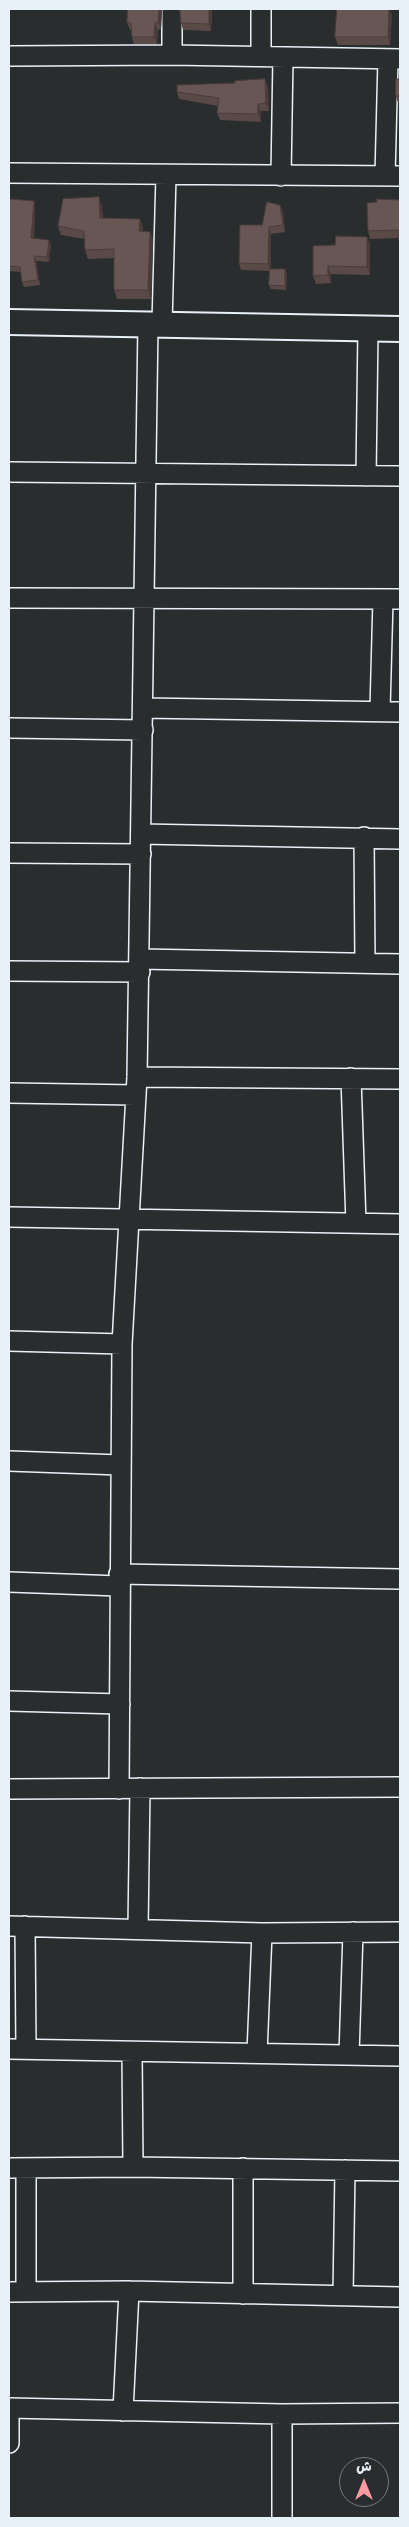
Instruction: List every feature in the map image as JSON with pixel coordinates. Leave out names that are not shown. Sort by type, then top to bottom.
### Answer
[{"type":"street","points":[[172,9],[172,55]]},
{"type":"street","points":[[261,9],[261,56]]},
{"type":"street","points":[[9,56],[172,55],[394,59],[393,176],[9,173]]},
{"type":"street","points":[[281,176],[283,57]]},
{"type":"street","points":[[119,1789],[122,1344],[137,1086],[146,473],[166,175]]},
{"type":"street","points":[[9,322],[400,330]]},
{"type":"street","points":[[366,476],[368,329]]},
{"type":"street","points":[[9,472],[400,476]]},
{"type":"street","points":[[9,598],[145,600],[392,599],[380,710]]},
{"type":"street","points":[[143,708],[380,710],[400,712]]},
{"type":"street","points":[[9,728],[143,730]]},
{"type":"street","points":[[142,834],[400,839]]},
{"type":"street","points":[[364,837],[365,963]]},
{"type":"street","points":[[9,852],[141,854]]},
{"type":"street","points":[[9,971],[140,966],[400,964]]},
{"type":"street","points":[[351,1078],[356,1223]]},
{"type":"street","points":[[9,1092],[351,1078],[400,1079]]},
{"type":"street","points":[[9,1217],[400,1224]]},
{"type":"street","points":[[9,1341],[122,1344]]},
{"type":"street","points":[[9,1461],[120,1465]]},
{"type":"street","points":[[9,1582],[400,1579]]},
{"type":"street","points":[[9,1701],[120,1704]]},
{"type":"street","points":[[9,1789],[400,1787]]},
{"type":"street","points":[[138,1929],[140,1788]]},
{"type":"street","points":[[400,1932],[262,1933],[17,1926],[17,2049],[400,2056]]},
{"type":"street","points":[[349,2055],[353,1932]]},
{"type":"street","points":[[257,2053],[262,1933]]},
{"type":"street","points":[[132,2052],[133,2166]]},
{"type":"street","points":[[400,2170],[133,2166],[17,2168],[17,2292],[128,2291],[343,2295],[400,2298]]},
{"type":"street","points":[[242,2294],[243,2168]]},
{"type":"street","points":[[343,2295],[345,2170]]},
{"type":"street","points":[[123,2412],[128,2291]]},
{"type":"street","points":[[9,2443],[9,2408],[123,2412],[400,2413]]},
{"type":"street","points":[[282,2414],[282,2518]]},
{"type":"building","points":[[128,9],[159,9],[154,37],[132,37],[131,23],[127,22]]},
{"type":"building","points":[[180,9],[209,9],[209,24],[181,23]]},
{"type":"building","points":[[337,9],[389,9],[388,37],[335,37]]},
{"type":"building","points":[[265,79],[266,103],[258,104],[258,114],[217,113],[219,98],[177,92],[177,85],[235,83],[235,81]]},
{"type":"building","points":[[396,79],[400,79],[400,96],[396,96]]},
{"type":"building","points":[[99,197],[100,218],[140,219],[139,231],[150,232],[148,290],[114,290],[114,249],[85,250],[84,231],[58,226],[63,199]]},
{"type":"building","points":[[9,199],[34,201],[31,238],[49,240],[47,257],[34,256],[38,280],[22,282],[20,267],[9,266]]},
{"type":"building","points":[[376,199],[400,200],[400,238],[398,238],[398,230],[368,231],[367,203],[377,202]]},
{"type":"building","points":[[267,202],[280,205],[283,225],[269,227],[268,264],[239,263],[240,225],[262,225]]},
{"type":"building","points":[[336,236],[367,237],[367,267],[328,266],[328,275],[313,276],[313,246],[335,245]]},
{"type":"building","points":[[270,269],[285,269],[285,286],[269,285]]}]
